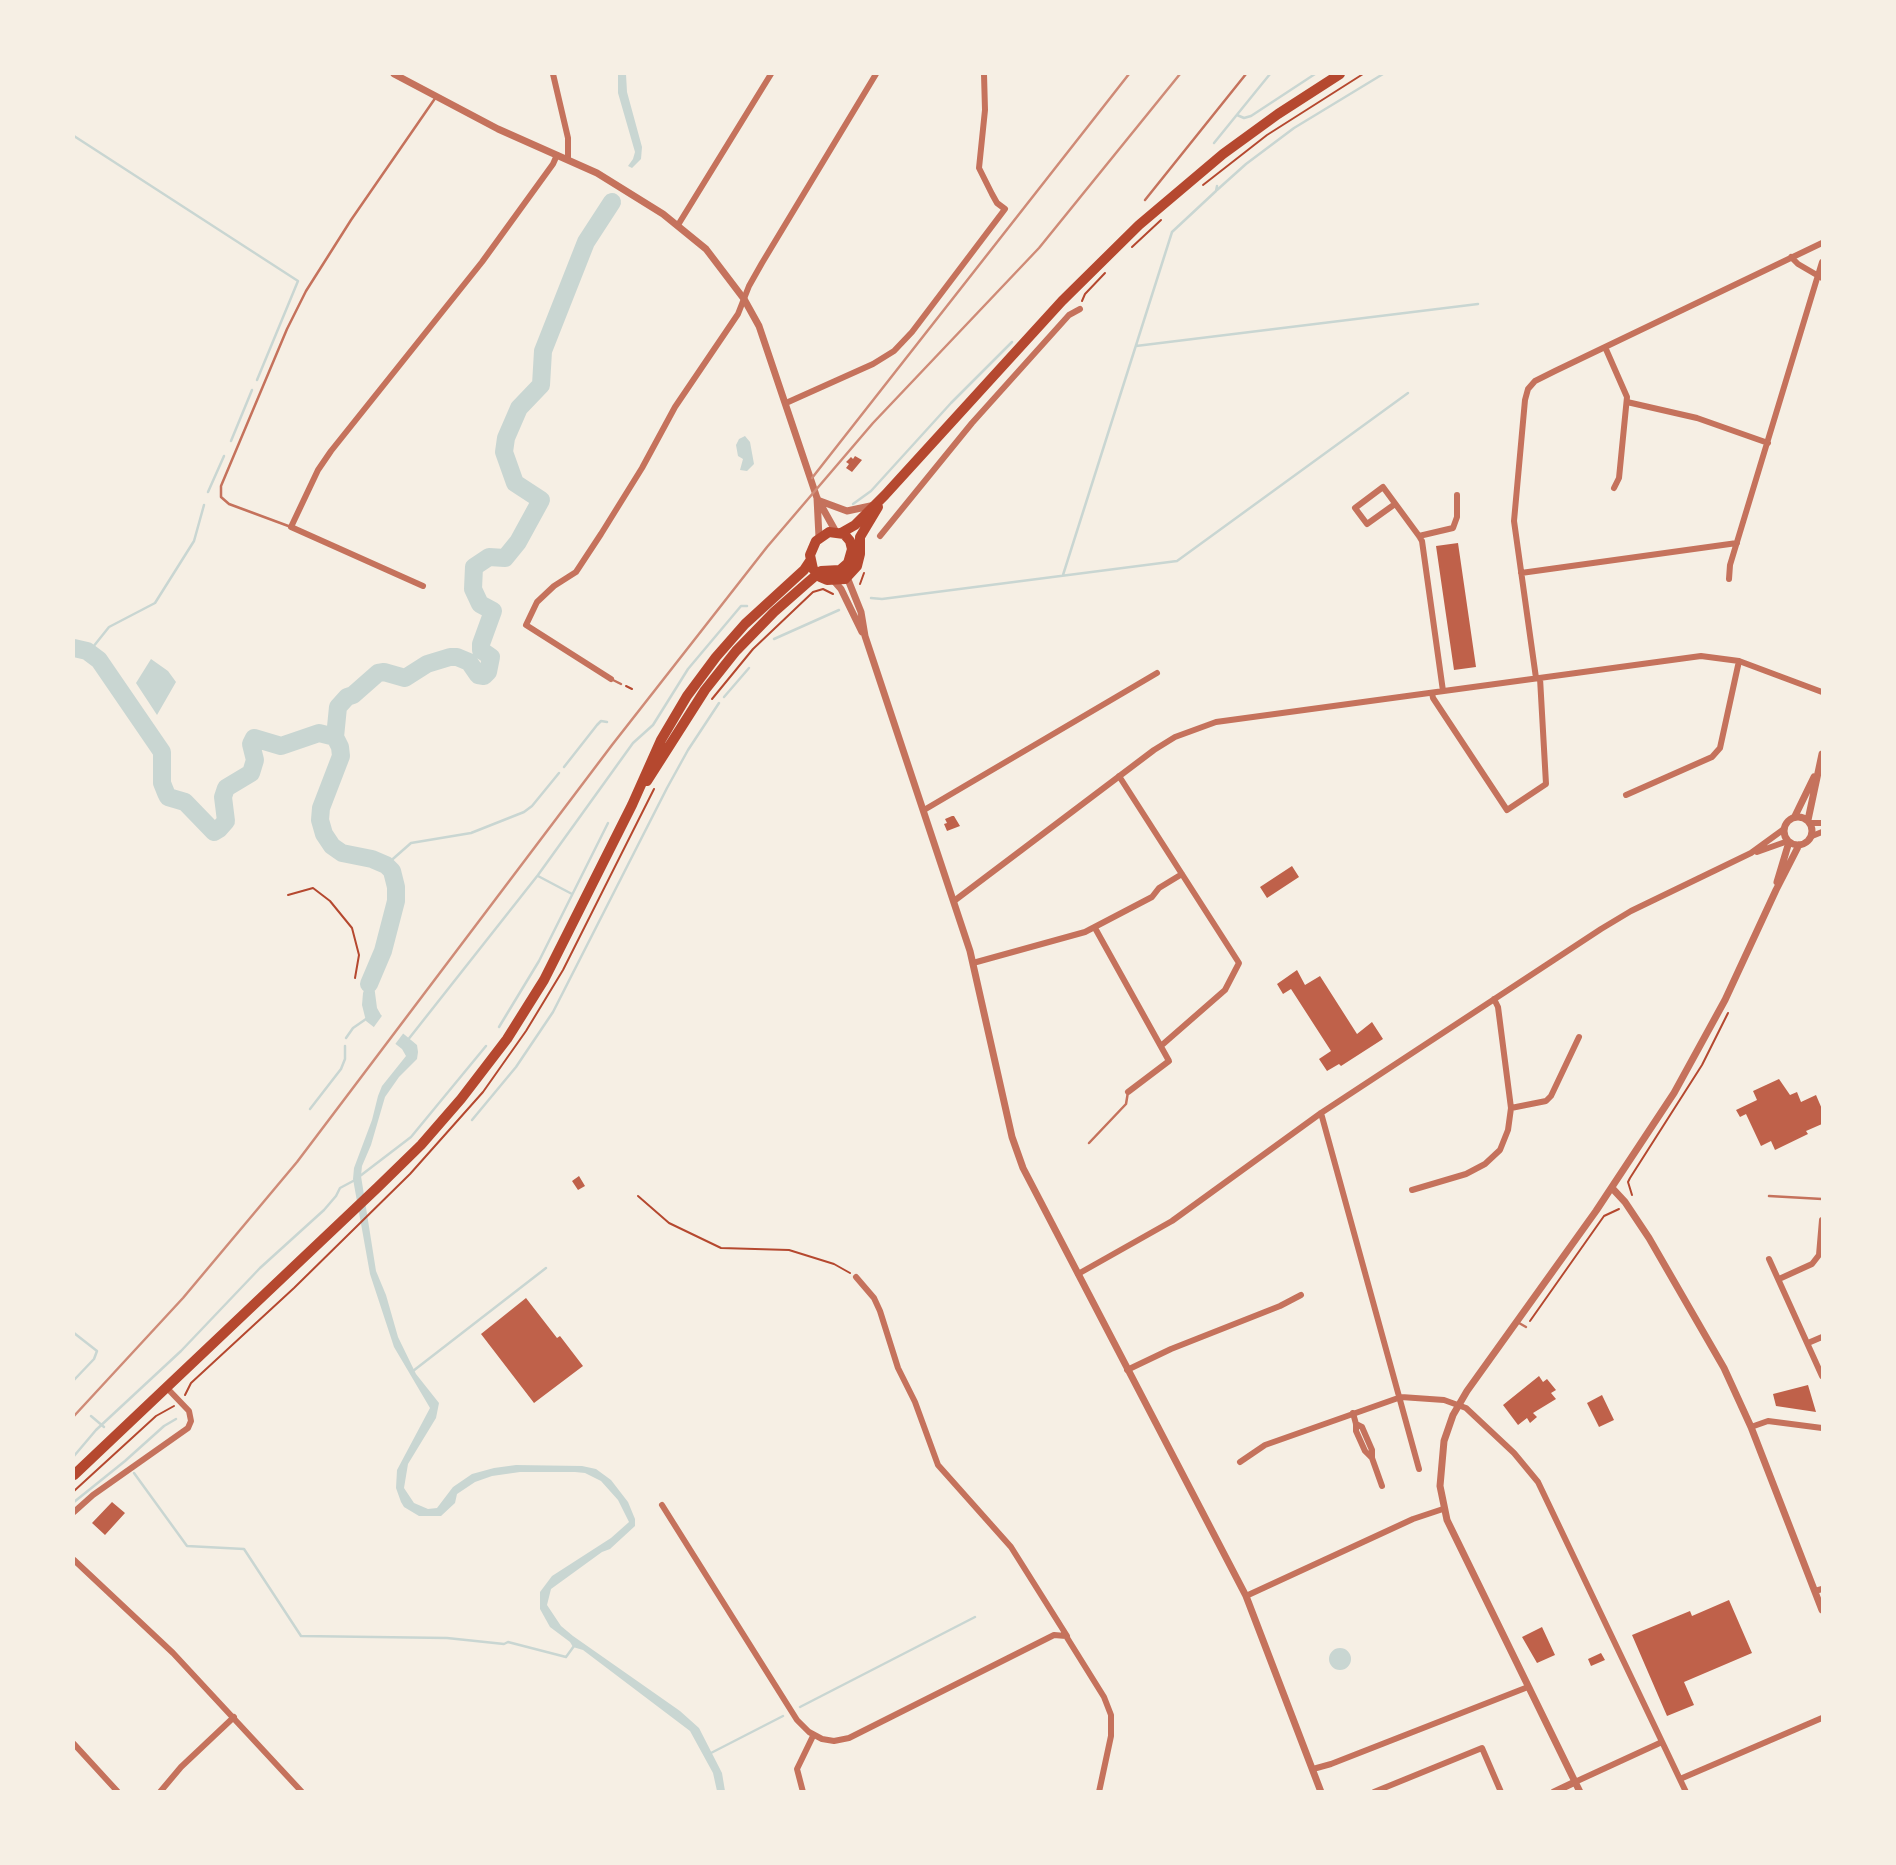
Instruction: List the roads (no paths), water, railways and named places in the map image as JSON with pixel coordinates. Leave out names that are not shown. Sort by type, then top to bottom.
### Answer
[{"type":"main road","points":[[74,1475],[398,1168],[461,1099],[507,1039],[544,980],[632,805],[661,740],[694,685],[745,624],[804,570],[810,561],[812,547],[819,537],[838,533],[855,525],[876,505],[1062,301],[1146,218],[1223,153],[1340,74]]},
{"type":"main road","points":[[810,561],[824,579],[834,581],[859,561],[859,539],[885,495]]},
{"type":"main road","points":[[838,533],[849,539],[852,547],[847,571]]},
{"type":"main road","points":[[632,805],[693,707],[722,668],[774,612],[818,574],[822,571],[847,571]]},
{"type":"street","points":[[394,74],[498,129],[568,159],[632,193],[678,225],[710,255],[744,299],[763,337],[818,499],[838,533]]},
{"type":"street","points":[[553,74],[568,138],[568,159]]},
{"type":"street","points":[[678,225],[771,74]]},
{"type":"street","points":[[611,679],[526,625],[537,602],[554,586],[576,572],[642,468],[675,407],[738,314],[762,263],[876,74]]},
{"type":"street","points":[[786,403],[873,364],[894,351],[912,332],[1005,209],[997,203],[979,168],[985,110],[984,74]]},
{"type":"street","points":[[423,586],[291,527],[317,471],[331,451],[482,262],[557,155]]},
{"type":"street","points":[[1432,693],[1507,810],[1546,784],[1538,678],[1514,526],[1528,389],[1535,381],[1822,243]]},
{"type":"street","points":[[1791,257],[1821,277]]},
{"type":"street","points":[[1729,579],[1730,565],[1821,277],[1822,262]]},
{"type":"street","points":[[880,536],[954,445],[1069,316],[1080,309]]},
{"type":"street","points":[[1605,347],[1624,386],[1627,402],[1619,478],[1614,488]]},
{"type":"street","points":[[1627,402],[1697,418],[1769,443]]},
{"type":"street","points":[[941,433],[954,445]]},
{"type":"street","points":[[1395,503],[1367,524],[1355,508],[1383,487],[1395,503],[1419,536],[1423,547],[1443,691]]},
{"type":"street","points":[[1419,536],[1452,528],[1457,517],[1457,495]]},
{"type":"street","points":[[818,499],[847,511],[876,505]]},
{"type":"street","points":[[818,499],[816,510],[819,537]]},
{"type":"street","points":[[1521,573],[1737,543]]},
{"type":"street","points":[[847,571],[861,612],[867,653],[924,810],[973,963],[1006,1115],[1018,1155],[1029,1183],[1246,1596],[1321,1791]]},
{"type":"street","points":[[834,581],[841,589],[865,636]]},
{"type":"street","points":[[954,901],[1175,737],[1216,722],[1700,656],[1739,661],[1822,692]]},
{"type":"street","points":[[1626,795],[1713,757],[1720,748],[1739,661]]},
{"type":"street","points":[[924,810],[1157,673]]},
{"type":"street","points":[[1812,836],[1809,821],[1822,754]]},
{"type":"street","points":[[1795,817],[1819,767]]},
{"type":"street","points":[[1119,776],[1239,963],[1225,990],[1162,1045]]},
{"type":"street","points":[[1751,853],[1784,829],[1788,820],[1795,817],[1822,823]]},
{"type":"street","points":[[1776,890],[1789,841],[1784,829]]},
{"type":"street","points":[[1078,1275],[1172,1222],[1321,1113],[1631,911],[1751,853],[1789,841],[1799,845],[1822,832]]},
{"type":"street","points":[[1580,1791],[1443,1509],[1440,1488],[1441,1461],[1448,1427],[1458,1404],[1612,1188],[1665,1108],[1742,966],[1799,845]]},
{"type":"street","points":[[973,963],[1095,928],[1152,897],[1159,888],[1182,874]]},
{"type":"street","points":[[1095,928],[1169,1060],[1128,1092]]},
{"type":"street","points":[[1412,1190],[1466,1174],[1485,1164],[1500,1150],[1508,1130],[1511,1108],[1498,1007],[1494,999]]},
{"type":"street","points":[[1511,1108],[1546,1101],[1551,1096],[1579,1037]]},
{"type":"street","points":[[1321,1113],[1419,1469]]},
{"type":"street","points":[[1612,1188],[1643,1228],[1724,1368],[1819,1590],[1822,1610]]},
{"type":"street","points":[[1779,1279],[1812,1264],[1819,1255],[1822,1220]]},
{"type":"street","points":[[1769,1259],[1822,1376]]},
{"type":"street","points":[[856,1277],[874,1298],[880,1311],[898,1368],[920,1414],[938,1465],[1012,1547],[1104,1697],[1111,1715],[1111,1736],[1100,1791]]},
{"type":"street","points":[[1127,1370],[1301,1295]]},
{"type":"street","points":[[1808,1343],[1822,1336]]},
{"type":"street","points":[[74,1512],[93,1495],[188,1428],[191,1421],[189,1411],[166,1387]]},
{"type":"street","points":[[1240,1462],[1265,1445],[1401,1397],[1444,1400],[1458,1404],[1492,1431],[1536,1479],[1686,1791]]},
{"type":"street","points":[[1353,1413],[1356,1430],[1365,1451],[1372,1458],[1382,1486]]},
{"type":"street","points":[[1751,1427],[1768,1421],[1822,1428]]},
{"type":"street","points":[[662,1505],[797,1720],[813,1736],[834,1741],[849,1738],[1054,1635],[1068,1637]]},
{"type":"street","points":[[1246,1596],[1413,1519],[1443,1509]]},
{"type":"street","points":[[74,1560],[173,1653],[302,1791]]},
{"type":"street","points":[[1313,1769],[1528,1686]]},
{"type":"street","points":[[160,1791],[181,1767],[234,1717]]},
{"type":"street","points":[[1680,1779],[1822,1718]]},
{"type":"street","points":[[803,1791],[797,1769],[813,1736]]},
{"type":"street","points":[[1554,1791],[1662,1742]]},
{"type":"street","points":[[74,1744],[118,1791]]},
{"type":"street","points":[[1374,1791],[1482,1748],[1501,1791]]},
{"type":"lane","points":[[1145,201],[1246,74]]},
{"type":"lane","points":[[291,527],[229,505],[221,497],[220,486],[288,328],[310,285],[351,220],[437,96]]},
{"type":"lane","points":[[611,679],[621,684]]},
{"type":"lane","points":[[1089,1143],[1126,1104],[1128,1092]]},
{"type":"lane","points":[[1769,1196],[1822,1199]]},
{"type":"lane","points":[[1516,1321],[1526,1327]]},
{"type":"waterway","points":[[1214,143],[1270,74]]},
{"type":"waterway","points":[[1237,115],[1244,118],[1251,116],[1315,74]]},
{"type":"waterway","points":[[1217,190],[1294,128],[1383,74]]},
{"type":"waterway","points":[[74,136],[298,281],[257,380]]},
{"type":"waterway","points":[[1063,575],[1172,232],[1216,191],[1217,186]]},
{"type":"waterway","points":[[335,737],[338,707],[378,673],[405,678],[427,664],[450,657],[469,662],[478,675],[484,676],[488,672],[491,657],[481,650],[481,644],[493,611],[480,604],[473,589],[474,567],[489,557],[505,558],[518,542],[541,500],[515,483],[504,452],[506,438],[519,408],[541,385],[543,351],[586,242],[612,202]]},
{"type":"waterway","points":[[1136,346],[1478,304]]},
{"type":"waterway","points":[[853,504],[871,491],[951,403],[1012,342]]},
{"type":"waterway","points":[[231,441],[252,390]]},
{"type":"waterway","points":[[871,598],[882,599],[1177,561],[1408,393]]},
{"type":"waterway","points":[[208,492],[224,456]]},
{"type":"waterway","points":[[89,652],[109,627],[155,603],[194,541],[204,505]]},
{"type":"waterway","points":[[407,1041],[538,875],[633,743],[653,725],[688,669],[741,606],[747,606]]},
{"type":"waterway","points":[[774,639],[839,610]]},
{"type":"waterway","points":[[74,648],[87,651],[99,660],[162,752],[162,783],[168,797],[185,802],[214,832],[226,821],[223,797],[226,788],[251,773],[255,760],[251,744],[254,738],[281,746],[319,733],[335,737],[341,756],[321,808],[320,820],[324,834],[332,846],[342,853],[372,859],[386,865],[392,871],[396,887],[396,901],[383,951],[369,984]]},
{"type":"waterway","points":[[724,697],[749,668]]},
{"type":"waterway","points":[[472,1120],[516,1067],[553,1012],[667,788],[719,703]]},
{"type":"waterway","points":[[564,767],[597,725],[601,721],[607,722]]},
{"type":"waterway","points":[[386,865],[411,843],[471,833],[524,812],[559,773]]},
{"type":"waterway","points":[[499,1027],[539,961],[608,823]]},
{"type":"waterway","points":[[538,876],[572,894]]},
{"type":"waterway","points":[[346,1038],[353,1028],[366,1019]]},
{"type":"waterway","points":[[310,1109],[341,1069],[345,1059],[345,1046]]},
{"type":"waterway","points":[[360,1176],[411,1137],[486,1046]]},
{"type":"waterway","points":[[74,1456],[96,1430],[181,1351],[260,1268],[324,1210],[340,1188],[355,1180]]},
{"type":"waterway","points":[[413,1371],[546,1268]]},
{"type":"waterway","points":[[74,1333],[97,1351],[94,1359],[74,1380]]},
{"type":"waterway","points":[[91,1416],[104,1427]]},
{"type":"waterway","points":[[74,1502],[164,1426],[176,1419]]},
{"type":"waterway","points":[[134,1473],[187,1546],[244,1549],[301,1636],[447,1638],[504,1644],[508,1642],[566,1657],[574,1646]]},
{"type":"waterway","points":[[800,1707],[975,1617]]},
{"type":"waterway","points":[[709,1754],[783,1716]]},
{"type":"railway","points":[[812,478],[1129,74]]},
{"type":"railway","points":[[74,1416],[183,1298],[297,1162],[612,745],[767,547],[873,423],[1039,248],[1180,74]]}]
